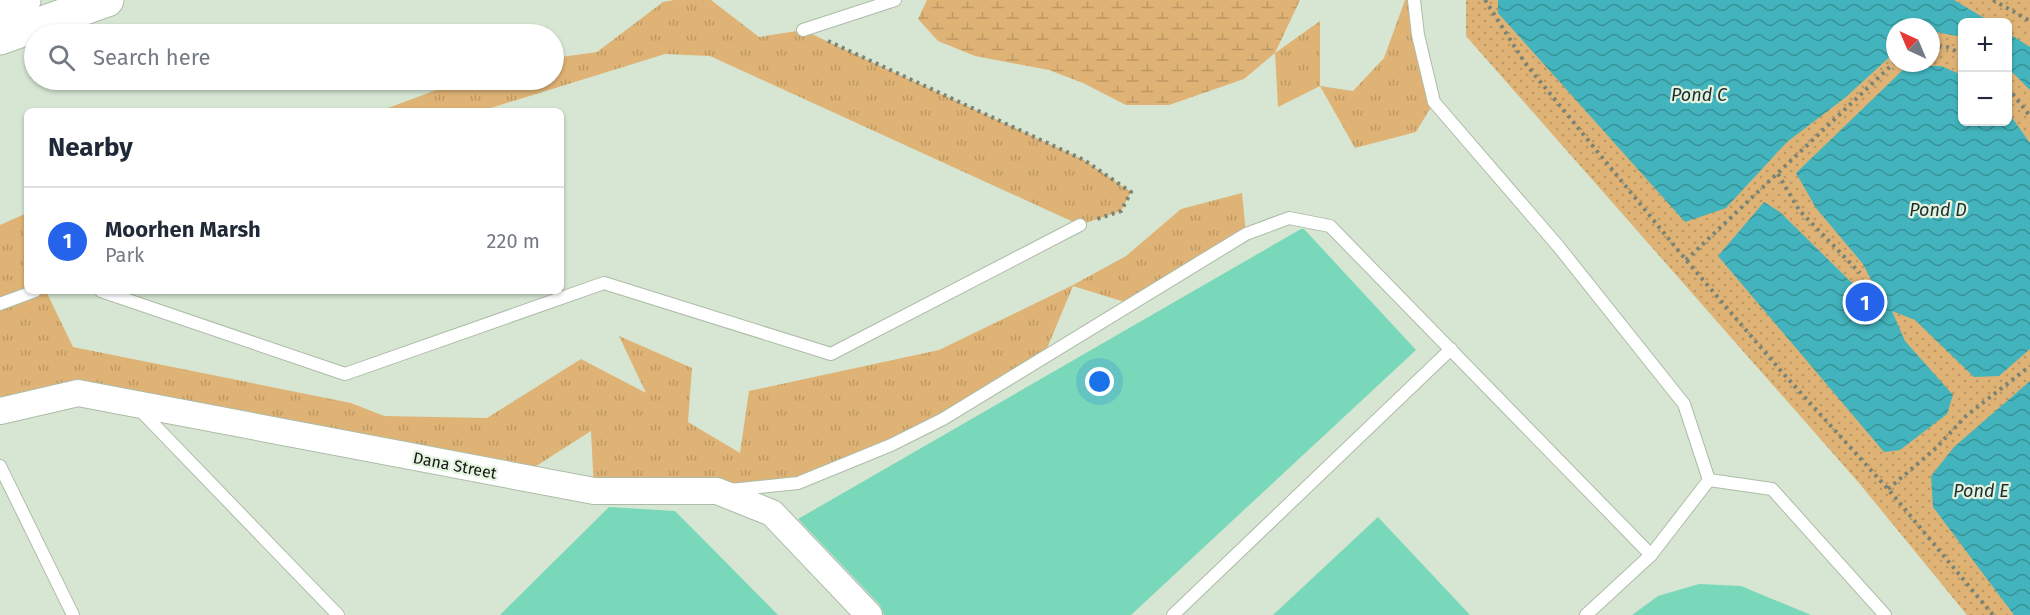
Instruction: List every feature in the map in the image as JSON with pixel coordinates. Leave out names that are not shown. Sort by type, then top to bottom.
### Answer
[{"type":"highway","points":[[0,7],[24,0]]},
{"type":"highway","points":[[39,24],[107,0]]},
{"type":"highway","points":[[0,38],[24,29]]},
{"type":"street","name":"Dana Street","points":[[0,411],[78,393],[594,491],[717,491],[772,513],[869,615]]},
{"type":"lane","points":[[803,30],[895,0]]},
{"type":"lane","points":[[1414,0],[1418,35],[1434,102],[1558,246],[1684,404],[1709,480]]},
{"type":"lane","points":[[717,491],[798,483],[891,445],[943,419],[1246,234],[1289,218],[1330,226],[1652,555]]},
{"type":"lane","points":[[110,294],[345,374],[604,283],[831,354],[1080,225]]},
{"type":"lane","points":[[0,304],[27,294]]},
{"type":"lane","points":[[1173,615],[1450,349]]},
{"type":"lane","points":[[135,404],[338,615]]},
{"type":"lane","points":[[0,466],[73,615]]},
{"type":"lane","points":[[1586,615],[1652,555],[1709,480]]},
{"type":"lane","points":[[1709,480],[1772,489],[1885,615]]},
{"type":"path","points":[[1485,0],[1525,63],[1686,260],[1781,371],[1888,489],[1993,615]]},
{"type":"path","points":[[1993,0],[2030,21]]},
{"type":"path","points":[[803,30],[1084,160],[1131,192],[1121,211],[1080,225]]},
{"type":"path","points":[[1940,47],[1958,52]]},
{"type":"path","points":[[1686,260],[1886,70]]},
{"type":"path","points":[[2012,94],[2030,116]]},
{"type":"path","points":[[1778,174],[1799,210],[1860,273]]},
{"type":"path","points":[[1888,489],[1935,449],[1966,417],[2030,366]]},
{"type":"green space","points":[[711,0],[759,37],[803,30],[1084,160],[1131,192],[1121,211],[1080,225],[710,56],[665,54],[564,85],[564,57],[597,52],[663,2]]},
{"type":"green space","points":[[927,0],[1300,0],[1275,53],[1244,79],[1169,105],[1126,105],[1083,83],[1049,70],[975,56],[938,41],[918,19]]},
{"type":"green space","points":[[1405,0],[1414,0],[1434,102],[1416,132],[1355,148],[1320,86],[1353,91],[1384,58]]},
{"type":"green space","points":[[1466,0],[2030,0],[2030,615],[1967,615],[1859,483],[1466,36]]},
{"type":"green space","points":[[1320,21],[1320,86],[1278,107],[1275,53]]},
{"type":"green space","points":[[436,90],[549,90],[491,108],[388,108]]},
{"type":"green space","points":[[1242,193],[1246,234],[1131,304],[1073,286],[1043,358],[943,419],[798,483],[594,491],[591,431],[519,477],[78,393],[0,411],[0,225],[24,214],[24,294],[47,294],[73,347],[351,403],[384,416],[487,418],[581,359],[646,393],[619,336],[692,368],[688,422],[740,453],[749,391],[939,350],[1073,285],[1126,256],[1181,209]]},
{"type":"water","name":"Pond C","points":[[1498,0],[1954,0],[1984,18],[1958,18],[1958,36],[1940,33],[1940,18],[1886,18],[1886,60],[1846,97],[1787,142],[1726,208],[1685,222],[1498,13]]},
{"type":"water","points":[[2012,36],[2030,47],[2030,90],[2012,72]]},
{"type":"water","name":"Pond D","points":[[1940,66],[1958,73],[1958,126],[2012,126],[2012,118],[2030,143],[2030,349],[1999,376],[1974,377],[1915,320],[1892,311],[1905,341],[1953,395],[1947,414],[1900,450],[1884,452],[1718,256],[1764,202],[1780,212],[1851,282],[1879,295],[1863,264],[1816,208],[1796,173],[1901,72],[1940,72]]},
{"type":"water","name":"Pond E","points":[[2030,381],[2030,615],[2014,615],[1933,507],[1931,476],[1954,447]]},
{"type":"building","points":[[1304,229],[1416,350],[1131,615],[884,615],[880,605],[798,519]]},
{"type":"building","points":[[609,507],[675,511],[778,615],[500,615]]},
{"type":"building","points":[[1378,517],[1470,615],[1273,615]]},
{"type":"building","points":[[1699,584],[1741,586],[1811,615],[1632,615],[1658,596]]},
{"type":"place","name":"Moorhen Marsh","points":[[1865,302]]}]
